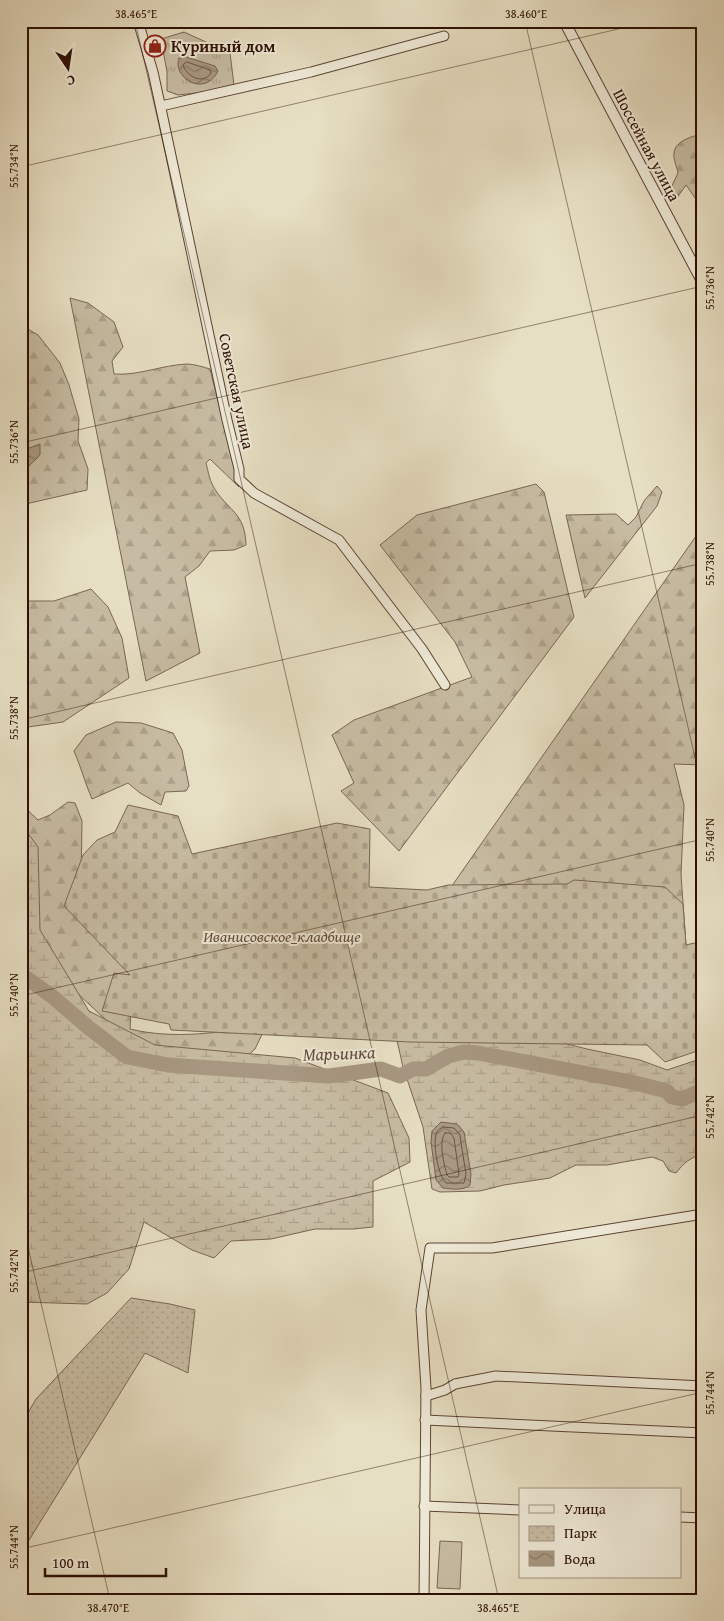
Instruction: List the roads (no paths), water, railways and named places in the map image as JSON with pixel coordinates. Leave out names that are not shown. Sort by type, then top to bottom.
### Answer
[{"type":"street","name":"Советская улица","points":[[138,21],[161,106],[240,479],[254,494],[339,540],[422,649],[445,685]]},
{"type":"street","name":"Шоссейная улица","points":[[564,21],[703,283]]},
{"type":"street","points":[[161,106],[311,72],[444,36]]},
{"type":"street","points":[[424,1600],[426,1396],[421,1310],[430,1248],[492,1248],[703,1214]]},
{"type":"street","points":[[426,1396],[445,1390],[455,1384],[496,1376],[703,1386]]},
{"type":"street","points":[[425,1420],[703,1433]]},
{"type":"street","points":[[424,1506],[519,1510]]},
{"type":"street","points":[[682,1517],[703,1518]]},
{"type":"water","points":[[186,57],[215,66],[218,71],[212,79],[205,83],[191,82],[180,72],[178,65],[179,58]]},
{"type":"water","points":[[40,444],[40,455],[26,469],[26,476],[21,482],[21,451]]},
{"type":"water","points":[[441,1122],[457,1124],[464,1132],[471,1174],[470,1185],[464,1188],[443,1188],[436,1180],[431,1142],[432,1131]]},
{"type":"waterway","name":"Марьинка","points":[[21,974],[53,997],[127,1057],[168,1065],[329,1076],[381,1069],[400,1076],[413,1069],[426,1069],[448,1056],[464,1052],[631,1082],[667,1091],[672,1097],[682,1099],[703,1090]]},
{"type":"railway","points":[[21,30],[34,21]]},
{"type":"place","name":"Куриный дом","points":[[155,46]]},
{"type":"park label","name":"Иванисовское_кладбище","points":[[282,936]]}]
